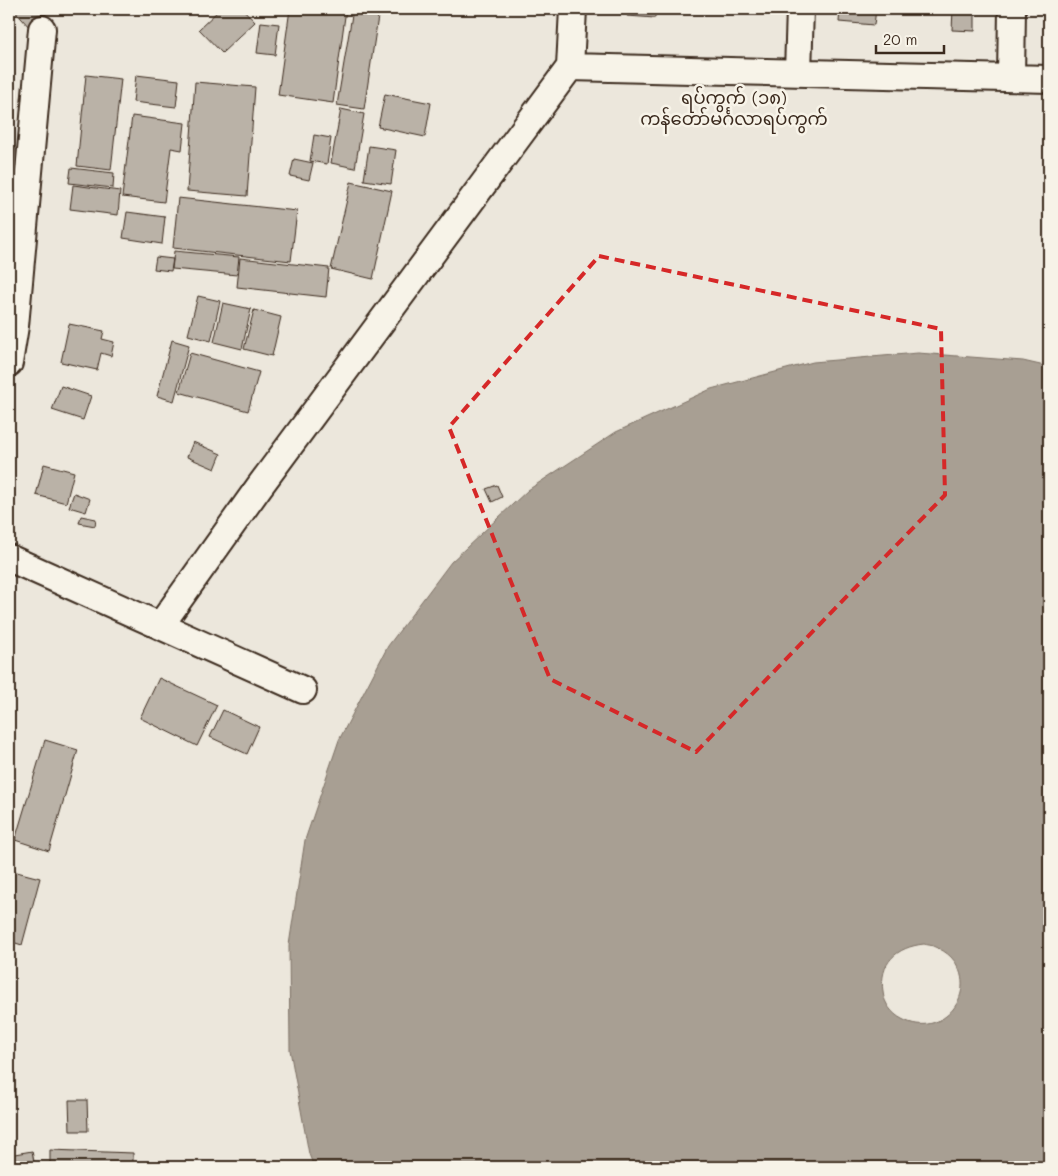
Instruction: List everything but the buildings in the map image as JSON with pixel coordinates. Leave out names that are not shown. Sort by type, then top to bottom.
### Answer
[{"type":"street","points":[[160,626],[259,487],[570,67],[573,9]]},
{"type":"street","points":[[798,72],[800,9]]},
{"type":"street","points":[[1011,78],[1012,9]]},
{"type":"street","points":[[9,364],[15,326],[16,229],[42,29]]},
{"type":"street","points":[[570,67],[1049,79]]},
{"type":"street","points":[[9,558],[303,690]]},
{"type":"highlighted area","points":[[599,256],[941,329],[945,495],[696,752],[550,679],[449,427]]},
{"type":"shaded area","points":[[918,353],[1023,361],[1049,367],[1049,1167],[314,1167],[309,1154],[290,1050],[289,945],[305,840],[339,740],[388,646],[451,562],[528,490],[616,432],[711,389],[813,362]],"holes":[[[924,944],[939,949],[951,957],[959,970],[962,984],[960,997],[953,1009],[943,1018],[931,1023],[917,1024],[898,1017],[892,1011],[884,996],[882,982],[891,958],[905,949]]]},
{"type":"district","name":"ရပ်ကွက် (၁၈) ကန်တော်မင်္ဂလာရပ်ကွက်","points":[[734,108]]}]
